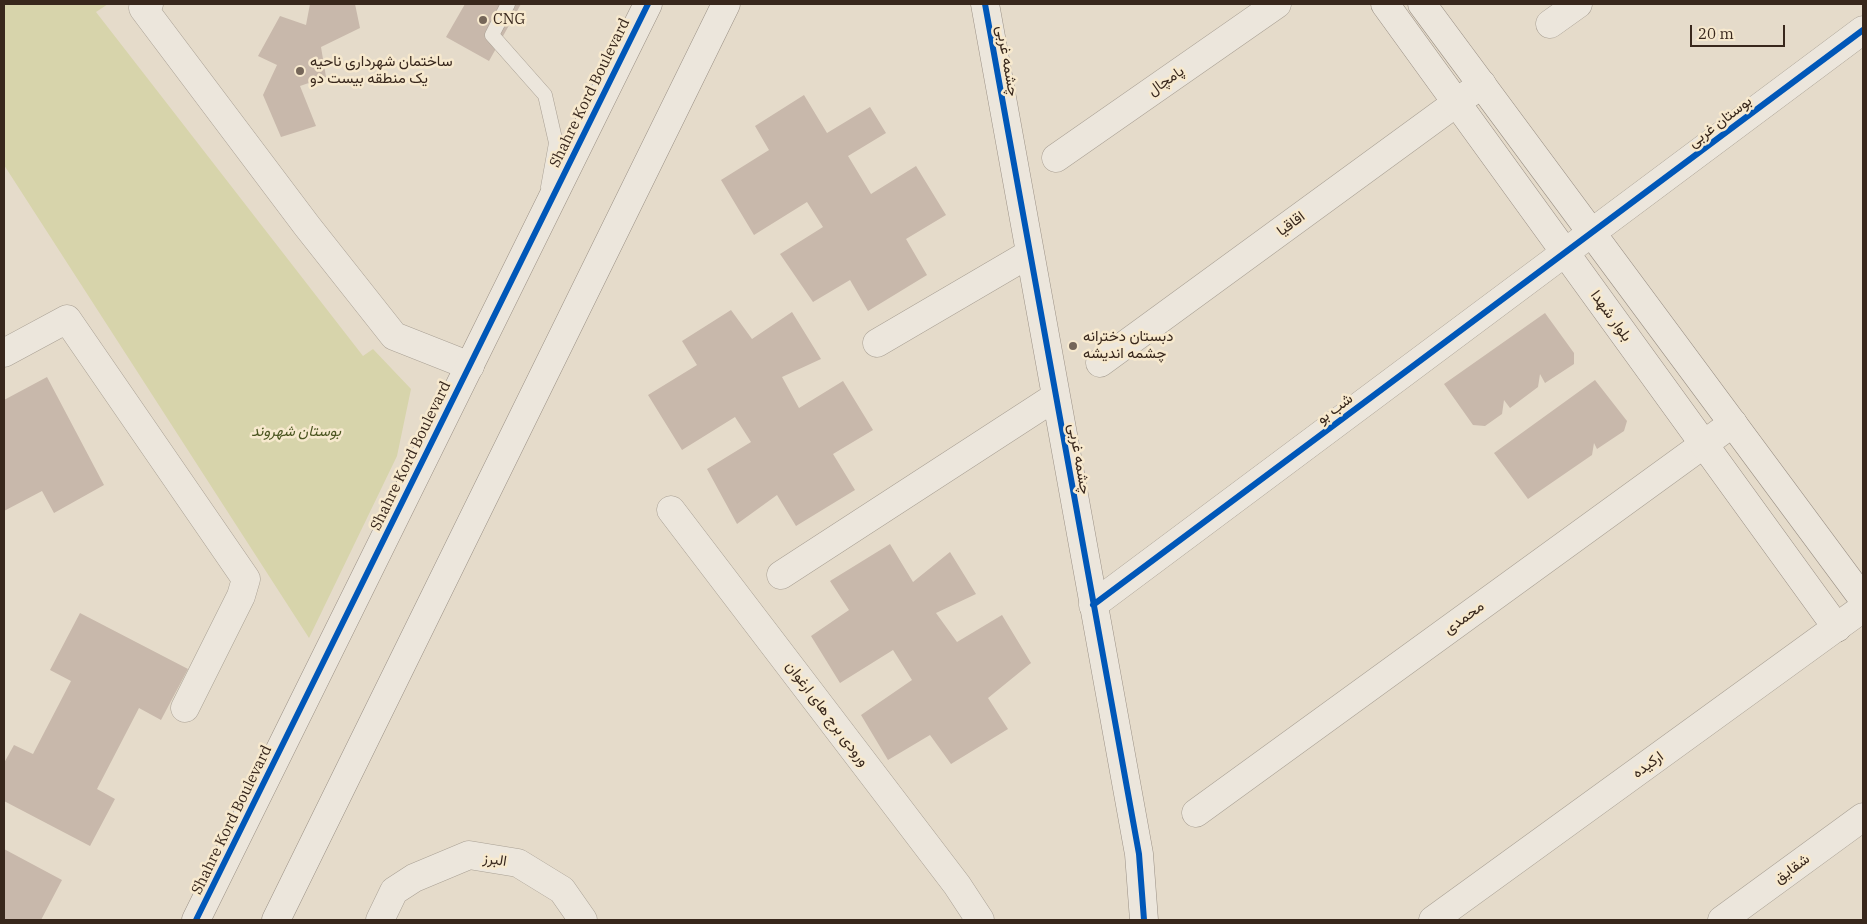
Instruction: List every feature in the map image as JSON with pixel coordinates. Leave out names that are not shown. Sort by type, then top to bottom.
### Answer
[{"type":"street","points":[[149,4],[143,8],[307,226],[394,336],[470,366]]},
{"type":"street","name":"Shahre Kord Boulevard","points":[[196,920],[648,4]]},
{"type":"street","points":[[276,920],[726,4]]},
{"type":"street","points":[[967,4],[992,50]]},
{"type":"street","name":"چشمه غربی","points":[[985,4],[1139,854],[1144,920]]},
{"type":"street","name":"پامچال","points":[[1056,158],[1277,4]]},
{"type":"street","name":"بلوار شهدا","points":[[1385,4],[1837,628]]},
{"type":"street","points":[[1422,4],[1863,600]]},
{"type":"street","points":[[1550,24],[1578,4]]},
{"type":"street","name":"بوستان غربی","points":[[1592,233],[1863,30]]},
{"type":"street","name":"اقاقیا","points":[[1100,363],[1482,84]]},
{"type":"street","name":"شب بو","points":[[1093,605],[1592,233]]},
{"type":"street","points":[[877,343],[1029,254]]},
{"type":"street","points":[[4,353],[67,319],[246,579],[241,596],[185,708]]},
{"type":"street","points":[[781,575],[1055,397]]},
{"type":"street","name":"محمدی","points":[[1196,813],[1733,424]]},
{"type":"street","name":"ورودی برج های ارغوان","points":[[671,510],[957,885],[980,920]]},
{"type":"street","name":"ارکیده","points":[[1433,920],[1863,608]]},
{"type":"street","name":"شقایق","points":[[1722,920],[1863,818]]},
{"type":"street","name":"البرز","points":[[380,920],[394,891],[414,878],[468,855],[518,863],[562,890],[583,920]]},
{"type":"lane","points":[[508,4],[492,35],[544,94],[556,143],[543,217]]},
{"type":"green space","name":"بوستان شهروند","points":[[4,4],[108,4],[96,12],[363,356],[373,349],[411,389],[397,456],[309,638],[4,165]]},
{"type":"building","name":"ساختمان شهرداری ناحیه یک منطقه بیست دو","points":[[310,4],[355,4],[360,28],[321,47],[326,77],[300,86],[316,126],[281,137],[263,95],[277,65],[258,56],[280,16],[306,25]]},
{"type":"building","name":"CNG","points":[[465,4],[521,4],[489,61],[446,37]]},
{"type":"building","points":[[804,95],[827,133],[870,107],[886,133],[848,156],[871,194],[916,166],[946,215],[906,239],[927,275],[868,311],[850,280],[813,302],[780,254],[823,227],[807,202],[754,235],[721,180],[769,150],[755,126]]},
{"type":"building","points":[[731,310],[752,339],[792,312],[821,359],[782,377],[799,408],[843,381],[873,430],[833,454],[855,490],[796,526],[777,495],[737,524],[707,469],[751,442],[735,417],[682,450],[648,395],[697,365],[682,341]]},
{"type":"building","points":[[1545,313],[1574,353],[1574,364],[1545,383],[1540,374],[1538,387],[1510,408],[1504,400],[1502,414],[1485,426],[1473,425],[1444,384]]},
{"type":"building","points":[[47,377],[104,485],[54,513],[42,491],[4,511],[4,400]]},
{"type":"building","points":[[1595,380],[1627,421],[1624,431],[1597,449],[1594,443],[1592,455],[1528,499],[1494,453]]},
{"type":"building","points":[[890,544],[913,582],[950,552],[976,594],[936,613],[957,642],[1002,615],[1031,663],[988,698],[1008,729],[951,764],[930,735],[888,760],[861,715],[912,680],[893,650],[840,683],[811,636],[849,610],[830,581]]},
{"type":"building","points":[[80,613],[188,669],[161,720],[139,708],[97,789],[115,799],[90,846],[4,801],[4,763],[14,745],[33,754],[71,681],[50,670]]},
{"type":"building","points":[[4,849],[62,880],[41,920],[4,920]]},
{"type":"cycle path","points":[[196,920],[648,4]]},
{"type":"cycle path","points":[[985,4],[1139,854],[1144,920]]},
{"type":"cycle path","points":[[1093,605],[1863,30]]},
{"type":"place","name":"CNG","points":[[483,20]]},
{"type":"place","name":"ساختمان شهرداری ناحیه یک منطقه بیست دو","points":[[300,71]]},
{"type":"place","name":"دبستان دخترانه چشمه اندیشه","points":[[1073,346]]}]
